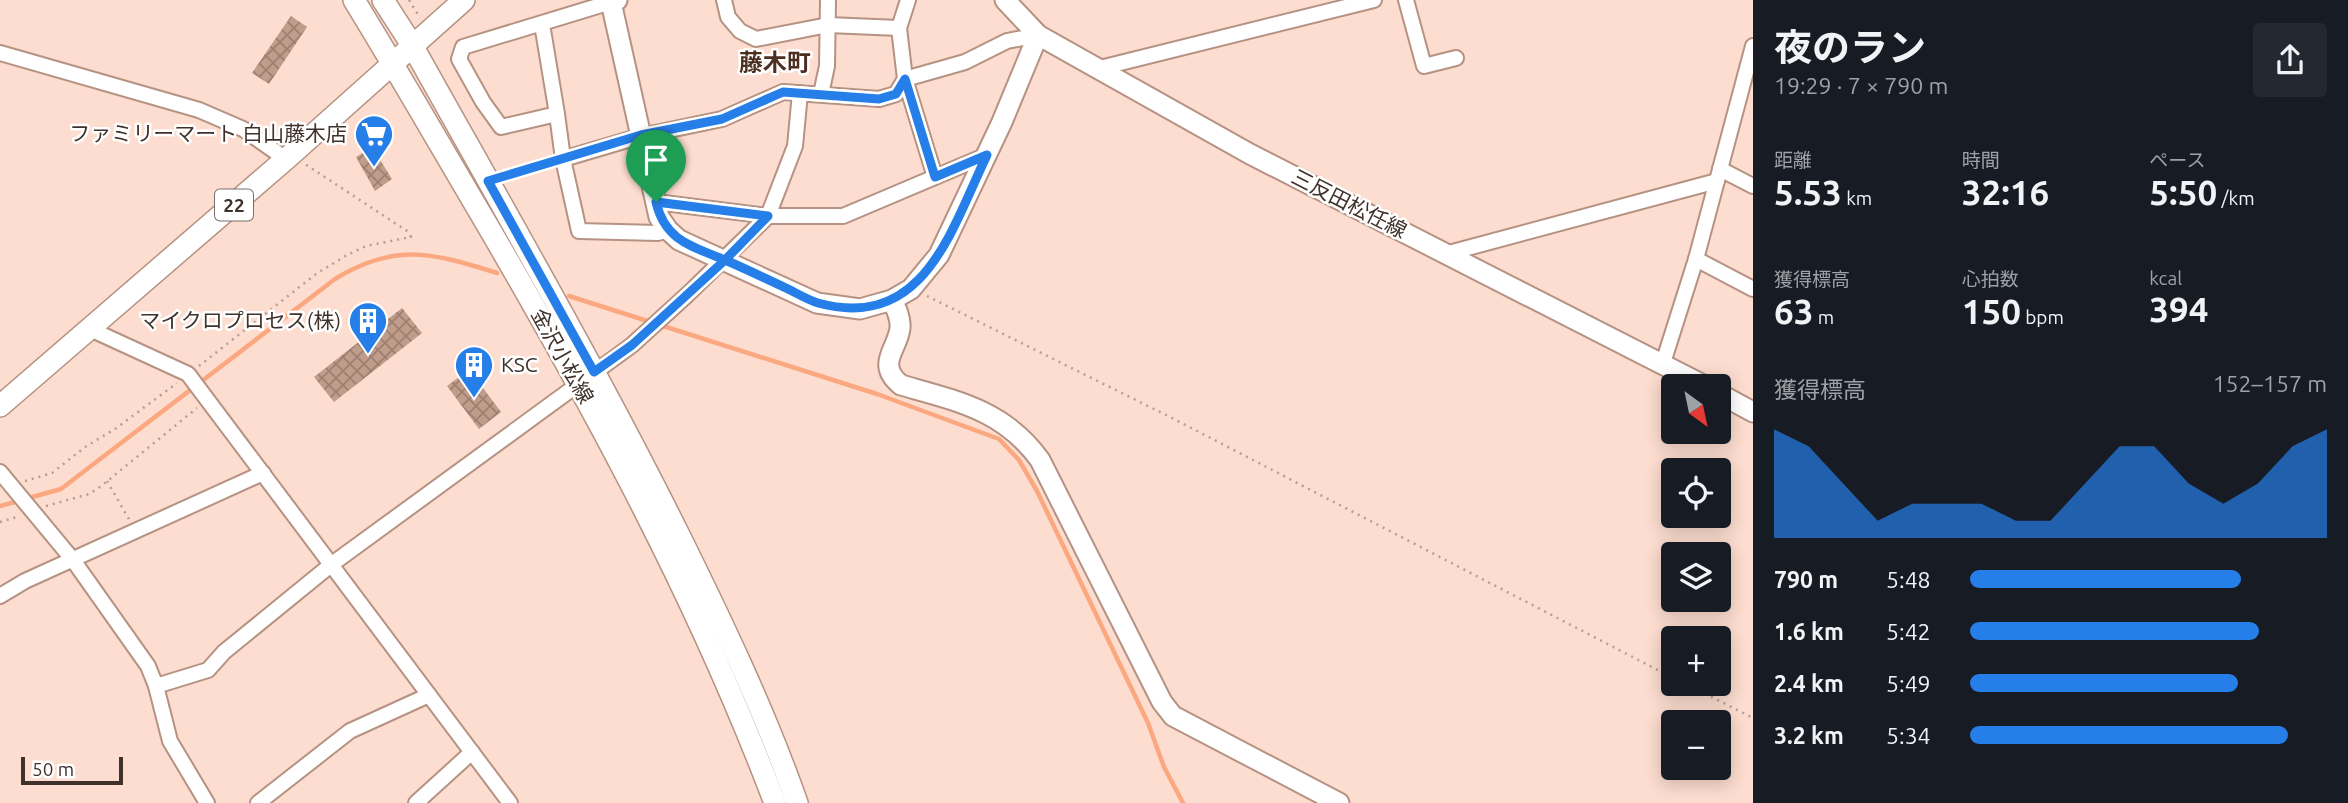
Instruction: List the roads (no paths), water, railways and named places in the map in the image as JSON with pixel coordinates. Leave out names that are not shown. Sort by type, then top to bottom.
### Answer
[{"type":"main road","name":"金沢小松線","points":[[354,0],[659,496],[729,637],[797,803]]},
{"type":"main road","name":"金沢小松線","points":[[383,0],[420,38],[586,377],[745,723],[775,803]]},
{"type":"main road","name":"22","points":[[0,406],[289,157],[464,0]]},
{"type":"street","points":[[724,0],[728,17],[749,38],[756,39],[828,25],[899,28]]},
{"type":"street","points":[[821,94],[827,66],[828,0]]},
{"type":"street","points":[[908,0],[899,28],[905,79],[935,177]]},
{"type":"street","name":"三反田松任線","points":[[1005,0],[1038,35],[1250,154],[1683,374]]},
{"type":"street","points":[[1096,69],[1374,0]]},
{"type":"street","points":[[1406,0],[1424,66],[1456,58]]},
{"type":"street","points":[[557,114],[501,127],[483,102],[459,59],[463,47],[614,1],[659,216],[668,230],[679,240],[817,303],[860,309],[892,300],[911,289],[939,255],[987,155],[1038,35]]},
{"type":"street","points":[[542,24],[563,159],[579,231],[658,233],[668,230]]},
{"type":"street","points":[[563,159],[641,135],[722,119],[783,92],[879,99],[896,94],[905,79],[965,62],[1007,41],[1038,35]]},
{"type":"street","points":[[1663,363],[1748,86],[1753,46]]},
{"type":"street","points":[[0,53],[199,110],[243,128],[289,157]]},
{"type":"street","points":[[156,686],[208,670],[225,652],[332,565],[641,336],[725,260],[768,216],[795,146],[800,93]]},
{"type":"street","points":[[656,202],[768,216],[843,216],[987,155]]},
{"type":"street","points":[[1445,254],[1719,175],[1753,186]]},
{"type":"street","points":[[1696,259],[1753,289]]},
{"type":"street","points":[[892,300],[900,328],[889,356],[889,364],[896,380],[901,385],[984,411],[1026,440],[1040,460],[1162,702],[1172,716],[1339,803]]},
{"type":"street","points":[[90,329],[188,374],[510,803]]},
{"type":"street","points":[[1731,400],[1753,412]]},
{"type":"street","points":[[0,472],[73,560],[148,666],[170,741],[207,803]]},
{"type":"street","points":[[0,596],[25,581],[263,472]]},
{"type":"street","points":[[258,803],[350,731],[429,695]]},
{"type":"street","points":[[416,803],[472,752]]},
{"type":"waterway","points":[[0,506],[61,489],[335,279],[357,267],[377,260],[414,255],[453,260],[497,273]]},
{"type":"waterway","points":[[569,296],[877,394],[999,439],[1019,460],[1037,491],[1148,723],[1164,767],[1183,803]]},
{"type":"place","name":"ファミリーマート 白山藤木店","points":[[374,168]]},
{"type":"place","name":"マイクロプロセス(株)","points":[[368,355]]},
{"type":"place","name":"KSC","points":[[474,399]]},
{"type":"district","name":"藤木町","points":[[775,63]]}]
